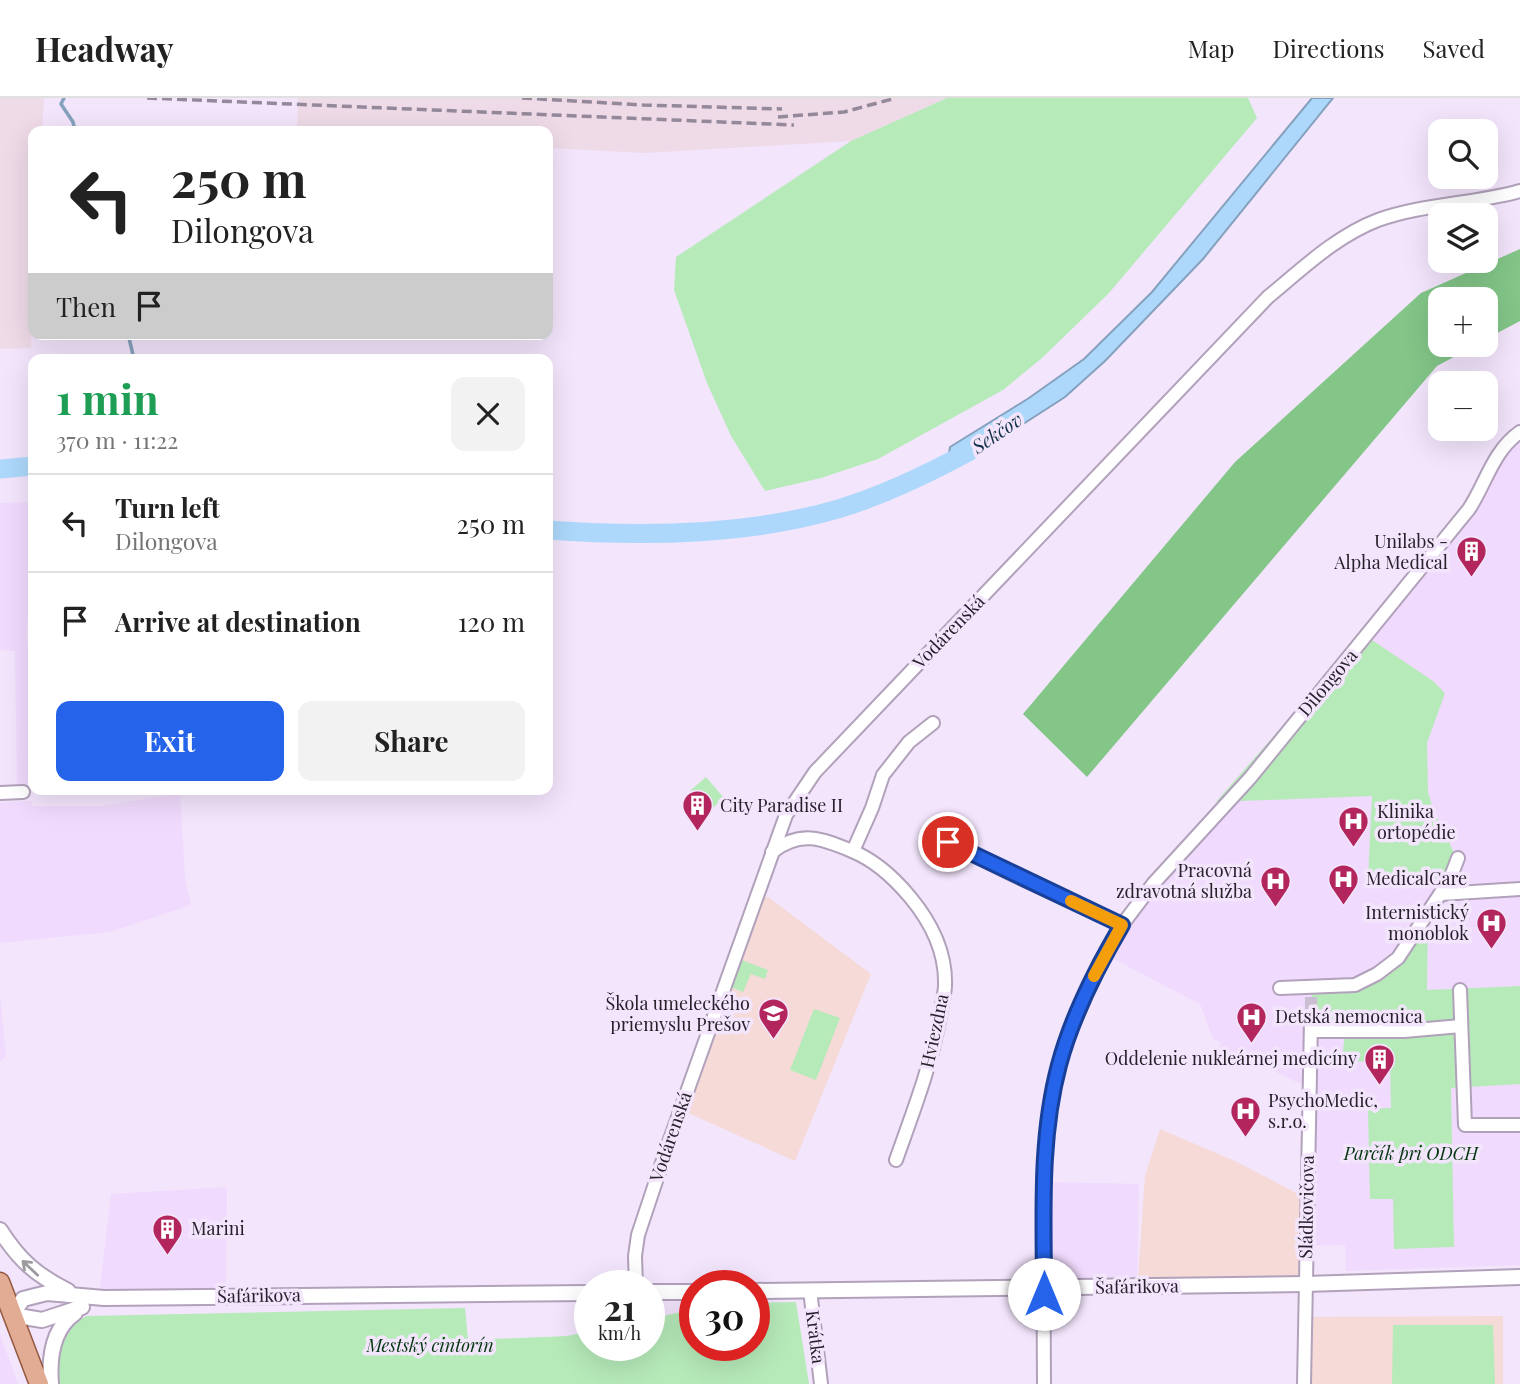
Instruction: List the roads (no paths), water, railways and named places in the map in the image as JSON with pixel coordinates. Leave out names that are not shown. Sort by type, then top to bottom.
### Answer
[{"type":"main road","points":[[0,1282],[38,1384]]},
{"type":"street","name":"Vodárenská","points":[[635,1270],[638,1235],[772,852],[786,815],[815,772],[1268,297],[1318,256],[1378,220],[1520,191]]},
{"type":"street","name":"Dilongova","points":[[1044,1384],[1044,1162],[1053,1089],[1062,1052],[1100,962],[1122,925],[1153,884],[1250,778],[1469,509],[1481,491],[1499,452],[1520,432]]},
{"type":"street","points":[[853,851],[873,808],[883,775],[909,742],[933,723]]},
{"type":"street","points":[[0,793],[23,793]]},
{"type":"street","points":[[934,835],[1122,925]]},
{"type":"street","name":"Hviezdna","points":[[772,852],[784,843],[807,837],[853,851],[900,885],[915,903],[936,938],[945,985],[938,1027],[925,1079],[896,1160]]},
{"type":"street","points":[[1280,988],[1311,992],[1355,985],[1377,974],[1398,958],[1450,879],[1458,858]]},
{"type":"street","points":[[1441,894],[1520,889]]},
{"type":"street","points":[[1460,990],[1465,1125],[1520,1125]]},
{"type":"street","name":"Sládkovičova","points":[[1304,1384],[1311,1026],[1404,1031],[1461,1027]]},
{"type":"street","points":[[0,1230],[15,1253],[40,1277],[72,1294]]},
{"type":"street","name":"Šafárikova","points":[[770,1291],[1044,1289],[1520,1277]]},
{"type":"street","name":"Krátka","points":[[810,1290],[821,1384]]},
{"type":"street","name":"Šafárikova","points":[[12,1315],[23,1299],[34,1295],[72,1294],[104,1298],[574,1293]]},
{"type":"street","points":[[12,1315],[42,1320],[104,1298]]},
{"type":"street","points":[[51,1384],[49,1361],[56,1336],[70,1316],[82,1307]]},
{"type":"water","points":[[1312,98],[1333,98],[1203,259],[1105,361],[1065,397],[1000,439],[947,466],[950,447],[1029,398],[1084,359],[1152,292]]},
{"type":"waterway","points":[[64,98],[61,104],[74,126]]},
{"type":"waterway","points":[[129,340],[133,354]]},
{"type":"waterway","name":"Sekčov","points":[[553,530],[657,534],[767,525],[838,509],[872,497],[970,451]]},
{"type":"waterway","name":"Sekčov","points":[[0,469],[28,466]]},
{"type":"tunnel","points":[[1311,997],[1311,1014]]},
{"type":"railway","points":[[147,98],[794,125]]},
{"type":"railway","points":[[522,98],[782,109]]},
{"type":"railway","points":[[778,117],[844,112],[896,98]]},
{"type":"place","name":"Unilabs - Alpha Medical","points":[[1471,579]]},
{"type":"place","name":"City Paradise II","points":[[697,833]]},
{"type":"place","name":"Klinika ortopédie","points":[[1354,849]]},
{"type":"place","name":"MedicalCare","points":[[1343,906]]},
{"type":"place","name":"Pracovná zdravotná služba","points":[[1275,908]]},
{"type":"place","name":"Internistický monoblok","points":[[1492,950]]},
{"type":"place","name":"Škola umeleckého priemyslu Prešov","points":[[773,1041]]},
{"type":"place","name":"Detská nemocnica","points":[[1252,1044]]},
{"type":"place","name":"Oddelenie nukleárnej medicíny","points":[[1380,1086]]},
{"type":"place","name":"PsychoMedic, s.r.o.","points":[[1245,1138]]},
{"type":"place","name":"Marini","points":[[168,1256]]},
{"type":"park label","name":"Parčík pri ODCH","points":[[1411,1154]]},
{"type":"park label","name":"Mestský cintorín","points":[[430,1346]]}]
